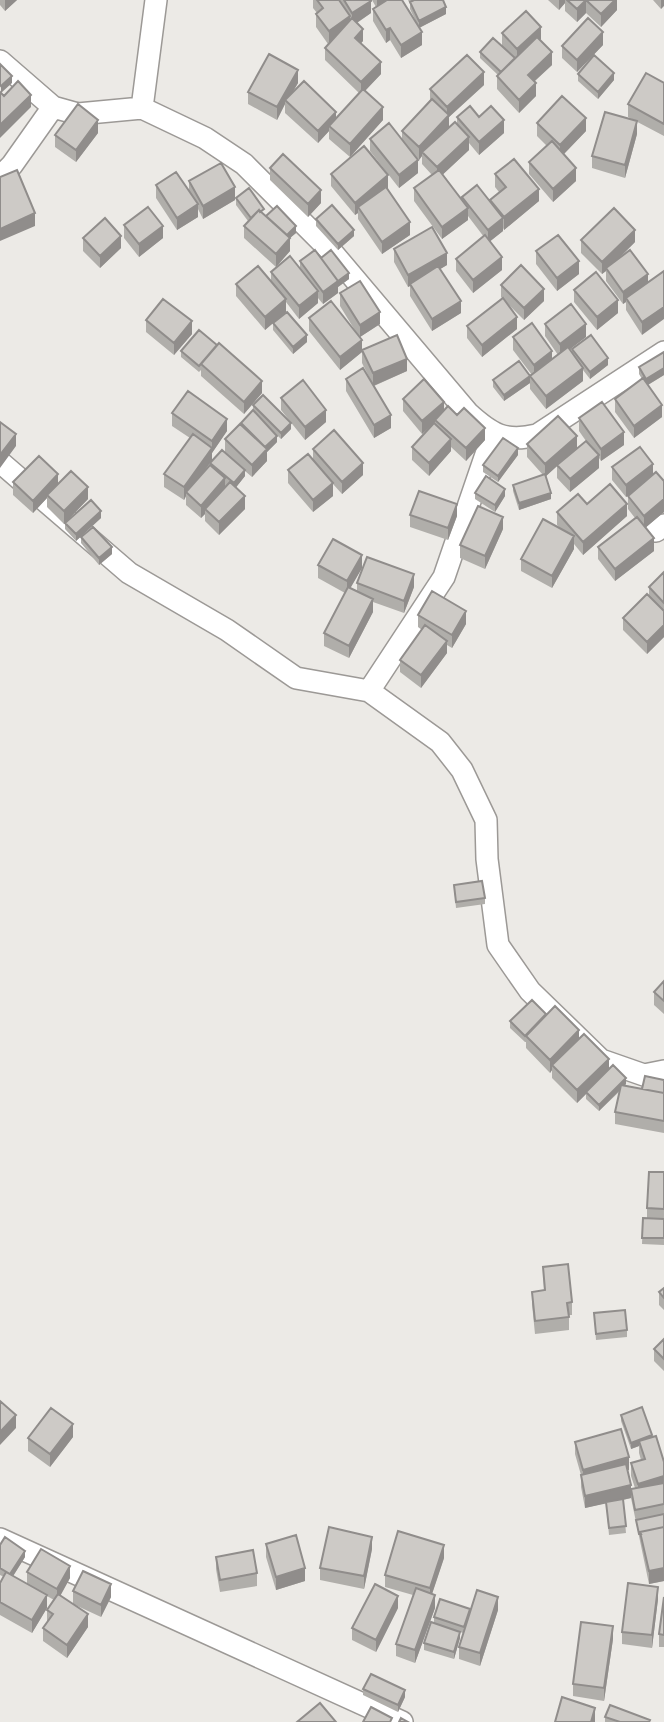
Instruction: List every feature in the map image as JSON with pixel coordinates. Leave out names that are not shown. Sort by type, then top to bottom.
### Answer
[{"type":"street","points":[[142,108],[156,0]]},
{"type":"street","points":[[0,61],[52,107],[78,114],[142,108],[205,138],[244,164],[331,251],[468,413],[494,434],[519,440],[537,435],[664,352]]},
{"type":"street","points":[[0,177],[12,165],[52,107]]},
{"type":"street","points":[[369,691],[444,577],[494,434]]},
{"type":"street","points":[[0,462],[129,573],[228,630],[296,678],[369,691],[440,742],[462,770],[486,820],[487,859],[498,945],[530,992],[601,1060],[644,1075],[664,1072]]},
{"type":"street","points":[[0,1539],[402,1722]]},
{"type":"building","points":[[317,0],[339,0],[350,16],[329,31],[316,14],[323,8]]},
{"type":"building","points":[[344,0],[371,0],[371,1],[352,13]]},
{"type":"building","points":[[387,0],[402,0],[422,32],[401,45],[390,28],[386,30],[373,9]]},
{"type":"building","points":[[443,0],[446,7],[419,21],[410,2]]},
{"type":"building","points":[[567,0],[586,0],[577,9]]},
{"type":"building","points":[[586,0],[615,0],[601,14]]},
{"type":"building","points":[[526,11],[541,27],[517,49],[502,33]]},
{"type":"building","points":[[352,18],[363,29],[355,38],[381,62],[361,82],[325,48]]},
{"type":"building","points":[[588,18],[603,32],[577,60],[562,46]]},
{"type":"building","points":[[537,37],[552,52],[528,75],[536,83],[519,100],[497,76]]},
{"type":"building","points":[[493,38],[515,58],[501,72],[480,52]]},
{"type":"building","points":[[269,54],[298,70],[277,107],[248,92]]},
{"type":"building","points":[[467,55],[484,72],[447,107],[430,89]]},
{"type":"building","points":[[594,55],[614,73],[598,92],[578,74]]},
{"type":"building","points":[[0,64],[12,76],[1,86],[0,85]]},
{"type":"building","points":[[646,73],[664,83],[664,124],[628,104]]},
{"type":"building","points":[[18,81],[31,95],[0,125],[0,92],[4,96]]},
{"type":"building","points":[[304,81],[336,112],[318,131],[285,100]]},
{"type":"building","points":[[363,89],[383,107],[350,144],[329,126]]},
{"type":"building","points":[[562,96],[586,118],[560,145],[537,123]]},
{"type":"building","points":[[432,99],[449,115],[419,147],[402,131]]},
{"type":"building","points":[[78,104],[98,120],[76,150],[55,135]]},
{"type":"building","points":[[470,106],[479,117],[491,106],[504,120],[479,142],[457,117]]},
{"type":"building","points":[[605,112],[637,121],[625,165],[592,156]]},
{"type":"building","points":[[455,122],[469,137],[437,167],[422,152]]},
{"type":"building","points":[[389,123],[418,160],[399,175],[370,139]]},
{"type":"building","points":[[552,141],[576,168],[553,189],[529,162]]},
{"type":"building","points":[[364,146],[388,175],[355,203],[331,174]]},
{"type":"building","points":[[283,154],[321,190],[308,204],[270,168]]},
{"type":"building","points":[[514,159],[539,189],[504,217],[490,200],[506,187],[495,174]]},
{"type":"building","points":[[221,163],[235,187],[203,206],[189,181]]},
{"type":"building","points":[[17,170],[35,213],[0,229],[0,177]]},
{"type":"building","points":[[439,170],[468,208],[442,227],[414,188]]},
{"type":"building","points":[[176,172],[198,204],[177,218],[156,185]]},
{"type":"building","points":[[477,185],[503,218],[488,230],[462,197]]},
{"type":"building","points":[[386,187],[410,222],[382,242],[358,207]]},
{"type":"building","points":[[249,188],[264,209],[251,218],[236,198]]},
{"type":"building","points":[[332,205],[354,230],[338,244],[316,219]]},
{"type":"building","points":[[277,206],[296,226],[287,235],[266,216]]},
{"type":"building","points":[[148,207],[163,226],[139,244],[124,225]]},
{"type":"building","points":[[614,208],[635,230],[602,262],[581,240]]},
{"type":"building","points":[[259,210],[290,238],[276,254],[244,226]]},
{"type":"building","points":[[105,218],[121,236],[100,256],[83,238]]},
{"type":"building","points":[[432,227],[447,253],[408,275],[394,249]]},
{"type":"building","points":[[485,235],[502,257],[473,280],[456,259]]},
{"type":"building","points":[[558,235],[579,261],[557,278],[536,251]]},
{"type":"building","points":[[315,250],[338,281],[323,292],[300,261]]},
{"type":"building","points":[[331,250],[349,273],[338,281],[321,258]]},
{"type":"building","points":[[630,250],[648,274],[623,292],[606,268]]},
{"type":"building","points":[[290,256],[318,291],[299,306],[271,272]]},
{"type":"building","points":[[521,265],[544,289],[524,308],[501,285]]},
{"type":"building","points":[[258,266],[286,299],[265,317],[236,284]]},
{"type":"building","points":[[438,266],[461,301],[432,319],[410,284]]},
{"type":"building","points":[[664,271],[664,307],[642,322],[626,298]]},
{"type":"building","points":[[596,272],[618,300],[597,317],[574,290]]},
{"type":"building","points":[[360,281],[380,312],[360,325],[340,293]]},
{"type":"building","points":[[503,298],[517,317],[482,345],[467,326]]},
{"type":"building","points":[[163,299],[192,321],[174,343],[146,320]]},
{"type":"building","points":[[331,301],[362,340],[340,357],[309,318]]},
{"type":"building","points":[[571,304],[586,324],[560,344],[545,324]]},
{"type":"building","points":[[287,312],[307,335],[293,347],[273,323]]},
{"type":"building","points":[[532,323],[552,351],[534,365],[513,337]]},
{"type":"building","points":[[199,330],[217,345],[199,366],[181,351]]},
{"type":"building","points":[[397,335],[407,359],[373,373],[362,350]]},
{"type":"building","points":[[591,335],[608,358],[590,372],[572,349]]},
{"type":"building","points":[[219,343],[262,381],[244,402],[201,364]]},
{"type":"building","points":[[568,347],[583,368],[546,396],[530,376]]},
{"type":"building","points":[[664,352],[664,368],[646,379],[639,367]]},
{"type":"building","points":[[519,361],[530,376],[504,395],[493,380]]},
{"type":"building","points":[[363,368],[391,415],[374,425],[346,379]]},
{"type":"building","points":[[643,378],[662,405],[634,426],[615,399]]},
{"type":"building","points":[[424,379],[444,402],[422,421],[403,399]]},
{"type":"building","points":[[303,380],[326,410],[305,427],[281,398]]},
{"type":"building","points":[[188,391],[227,419],[212,441],[172,413]]},
{"type":"building","points":[[263,395],[291,423],[281,433],[253,405]]},
{"type":"building","points":[[602,402],[624,432],[601,449],[579,418]]},
{"type":"building","points":[[448,406],[457,415],[464,408],[485,428],[466,448],[435,420]]},
{"type":"building","points":[[253,410],[277,436],[265,447],[241,423]]},
{"type":"building","points":[[558,416],[577,436],[545,464],[527,444]]},
{"type":"building","points":[[0,422],[16,434],[0,455]]},
{"type":"building","points":[[434,423],[451,439],[429,463],[412,447]]},
{"type":"building","points":[[240,424],[267,449],[252,465],[225,439]]},
{"type":"building","points":[[334,430],[363,463],[342,482],[313,449]]},
{"type":"building","points":[[193,434],[212,448],[184,487],[164,474]]},
{"type":"building","points":[[503,438],[518,448],[498,476],[483,465]]},
{"type":"building","points":[[586,441],[599,455],[570,479],[557,465]]},
{"type":"building","points":[[640,447],[653,464],[626,485],[612,467]]},
{"type":"building","points":[[222,450],[245,470],[234,483],[210,463]]},
{"type":"building","points":[[308,454],[333,483],[313,500],[288,470]]},
{"type":"building","points":[[39,456],[58,474],[33,501],[13,482]]},
{"type":"building","points":[[210,465],[225,478],[201,506],[186,492]]},
{"type":"building","points":[[71,471],[88,487],[64,511],[47,495]]},
{"type":"building","points":[[656,472],[664,481],[664,499],[644,516],[628,496]]},
{"type":"building","points":[[545,474],[551,493],[519,503],[513,485]]},
{"type":"building","points":[[486,476],[505,489],[495,505],[475,493]]},
{"type":"building","points":[[230,482],[245,496],[219,522],[205,509]]},
{"type":"building","points":[[610,484],[627,504],[583,542],[557,512],[578,494],[587,504]]},
{"type":"building","points":[[419,491],[457,504],[448,528],[410,515]]},
{"type":"building","points":[[91,500],[101,511],[76,534],[65,523]]},
{"type":"building","points":[[478,506],[503,517],[485,556],[460,545]]},
{"type":"building","points":[[637,517],[654,538],[615,569],[598,547]]},
{"type":"building","points":[[543,519],[574,536],[552,576],[521,559]]},
{"type":"building","points":[[93,527],[112,547],[99,558],[81,537]]},
{"type":"building","points":[[333,539],[362,555],[347,581],[318,565]]},
{"type":"building","points":[[367,557],[414,574],[404,601],[357,583]]},
{"type":"building","points":[[664,572],[664,603],[649,587]]},
{"type":"building","points":[[348,587],[373,599],[349,646],[324,633]]},
{"type":"building","points":[[432,591],[466,611],[452,635],[418,615]]},
{"type":"building","points":[[647,594],[664,611],[664,625],[647,642],[623,618]]},
{"type":"building","points":[[425,625],[447,641],[421,675],[400,660]]},
{"type":"building","points":[[482,881],[485,898],[456,902],[454,885]]},
{"type":"building","points":[[664,981],[664,1001],[654,992]]},
{"type":"building","points":[[532,1000],[546,1014],[525,1036],[510,1021]]},
{"type":"building","points":[[555,1006],[579,1030],[550,1060],[526,1036]]},
{"type":"building","points":[[584,1034],[609,1059],[577,1090],[552,1065]]},
{"type":"building","points":[[613,1065],[626,1078],[599,1105],[586,1092]]},
{"type":"building","points":[[645,1076],[664,1080],[664,1093],[642,1089]]},
{"type":"building","points":[[621,1085],[664,1093],[664,1121],[615,1112]]},
{"type":"building","points":[[649,1172],[664,1172],[664,1209],[647,1208]]},
{"type":"building","points":[[643,1218],[664,1219],[664,1238],[642,1238]]},
{"type":"building","points":[[568,1264],[572,1302],[567,1303],[569,1317],[535,1321],[532,1292],[545,1290],[543,1267]]},
{"type":"building","points":[[625,1310],[627,1330],[596,1334],[594,1313]]},
{"type":"building","points":[[664,1339],[664,1359],[654,1349]]},
{"type":"building","points":[[0,1401],[16,1415],[0,1432]]},
{"type":"building","points":[[642,1407],[652,1435],[631,1443],[621,1415]]},
{"type":"building","points":[[51,1408],[73,1424],[50,1454],[28,1438]]},
{"type":"building","points":[[621,1429],[629,1457],[583,1470],[575,1442]]},
{"type":"building","points":[[656,1436],[664,1462],[664,1476],[638,1484],[631,1463],[645,1459],[639,1441]]},
{"type":"building","points":[[626,1464],[631,1485],[585,1496],[581,1475]]},
{"type":"building","points":[[664,1483],[664,1504],[635,1510],[631,1489]]},
{"type":"building","points":[[623,1499],[626,1526],[609,1528],[606,1502]]},
{"type":"building","points":[[664,1514],[664,1527],[639,1534],[636,1520]]},
{"type":"building","points":[[329,1527],[372,1537],[364,1576],[320,1568]]},
{"type":"building","points":[[664,1527],[664,1568],[649,1571],[640,1532]]},
{"type":"building","points":[[398,1531],[444,1545],[430,1588],[385,1575]]},
{"type":"building","points":[[296,1535],[305,1568],[276,1577],[266,1544]]},
{"type":"building","points":[[5,1537],[25,1551],[10,1574],[0,1568],[0,1545]]},
{"type":"building","points":[[41,1549],[70,1566],[57,1589],[27,1572]]},
{"type":"building","points":[[253,1550],[257,1573],[220,1580],[216,1557]]},
{"type":"building","points":[[83,1571],[111,1584],[101,1605],[73,1591]]},
{"type":"building","points":[[6,1572],[47,1595],[32,1620],[0,1602],[0,1583]]},
{"type":"building","points":[[628,1583],[658,1587],[652,1635],[622,1632]]},
{"type":"building","points":[[375,1584],[398,1596],[376,1640],[352,1628]]},
{"type":"building","points":[[416,1588],[435,1595],[415,1650],[396,1644]]},
{"type":"building","points":[[477,1590],[498,1597],[480,1653],[459,1647]]},
{"type":"building","points":[[58,1594],[88,1614],[67,1645],[43,1628],[53,1614],[47,1610]]},
{"type":"building","points":[[664,1597],[664,1635],[659,1634]]},
{"type":"building","points":[[440,1599],[470,1609],[464,1627],[434,1617]]},
{"type":"building","points":[[431,1622],[460,1632],[454,1652],[424,1643]]},
{"type":"building","points":[[581,1622],[613,1626],[604,1688],[573,1684]]},
{"type":"building","points":[[371,1674],[405,1690],[398,1705],[363,1689]]},
{"type":"building","points":[[562,1697],[595,1708],[591,1722],[555,1722]]},
{"type":"building","points":[[320,1703],[336,1722],[297,1722]]},
{"type":"building","points":[[610,1705],[650,1720],[620,1722],[605,1717]]},
{"type":"building","points":[[371,1707],[392,1718],[390,1722],[363,1722]]}]
